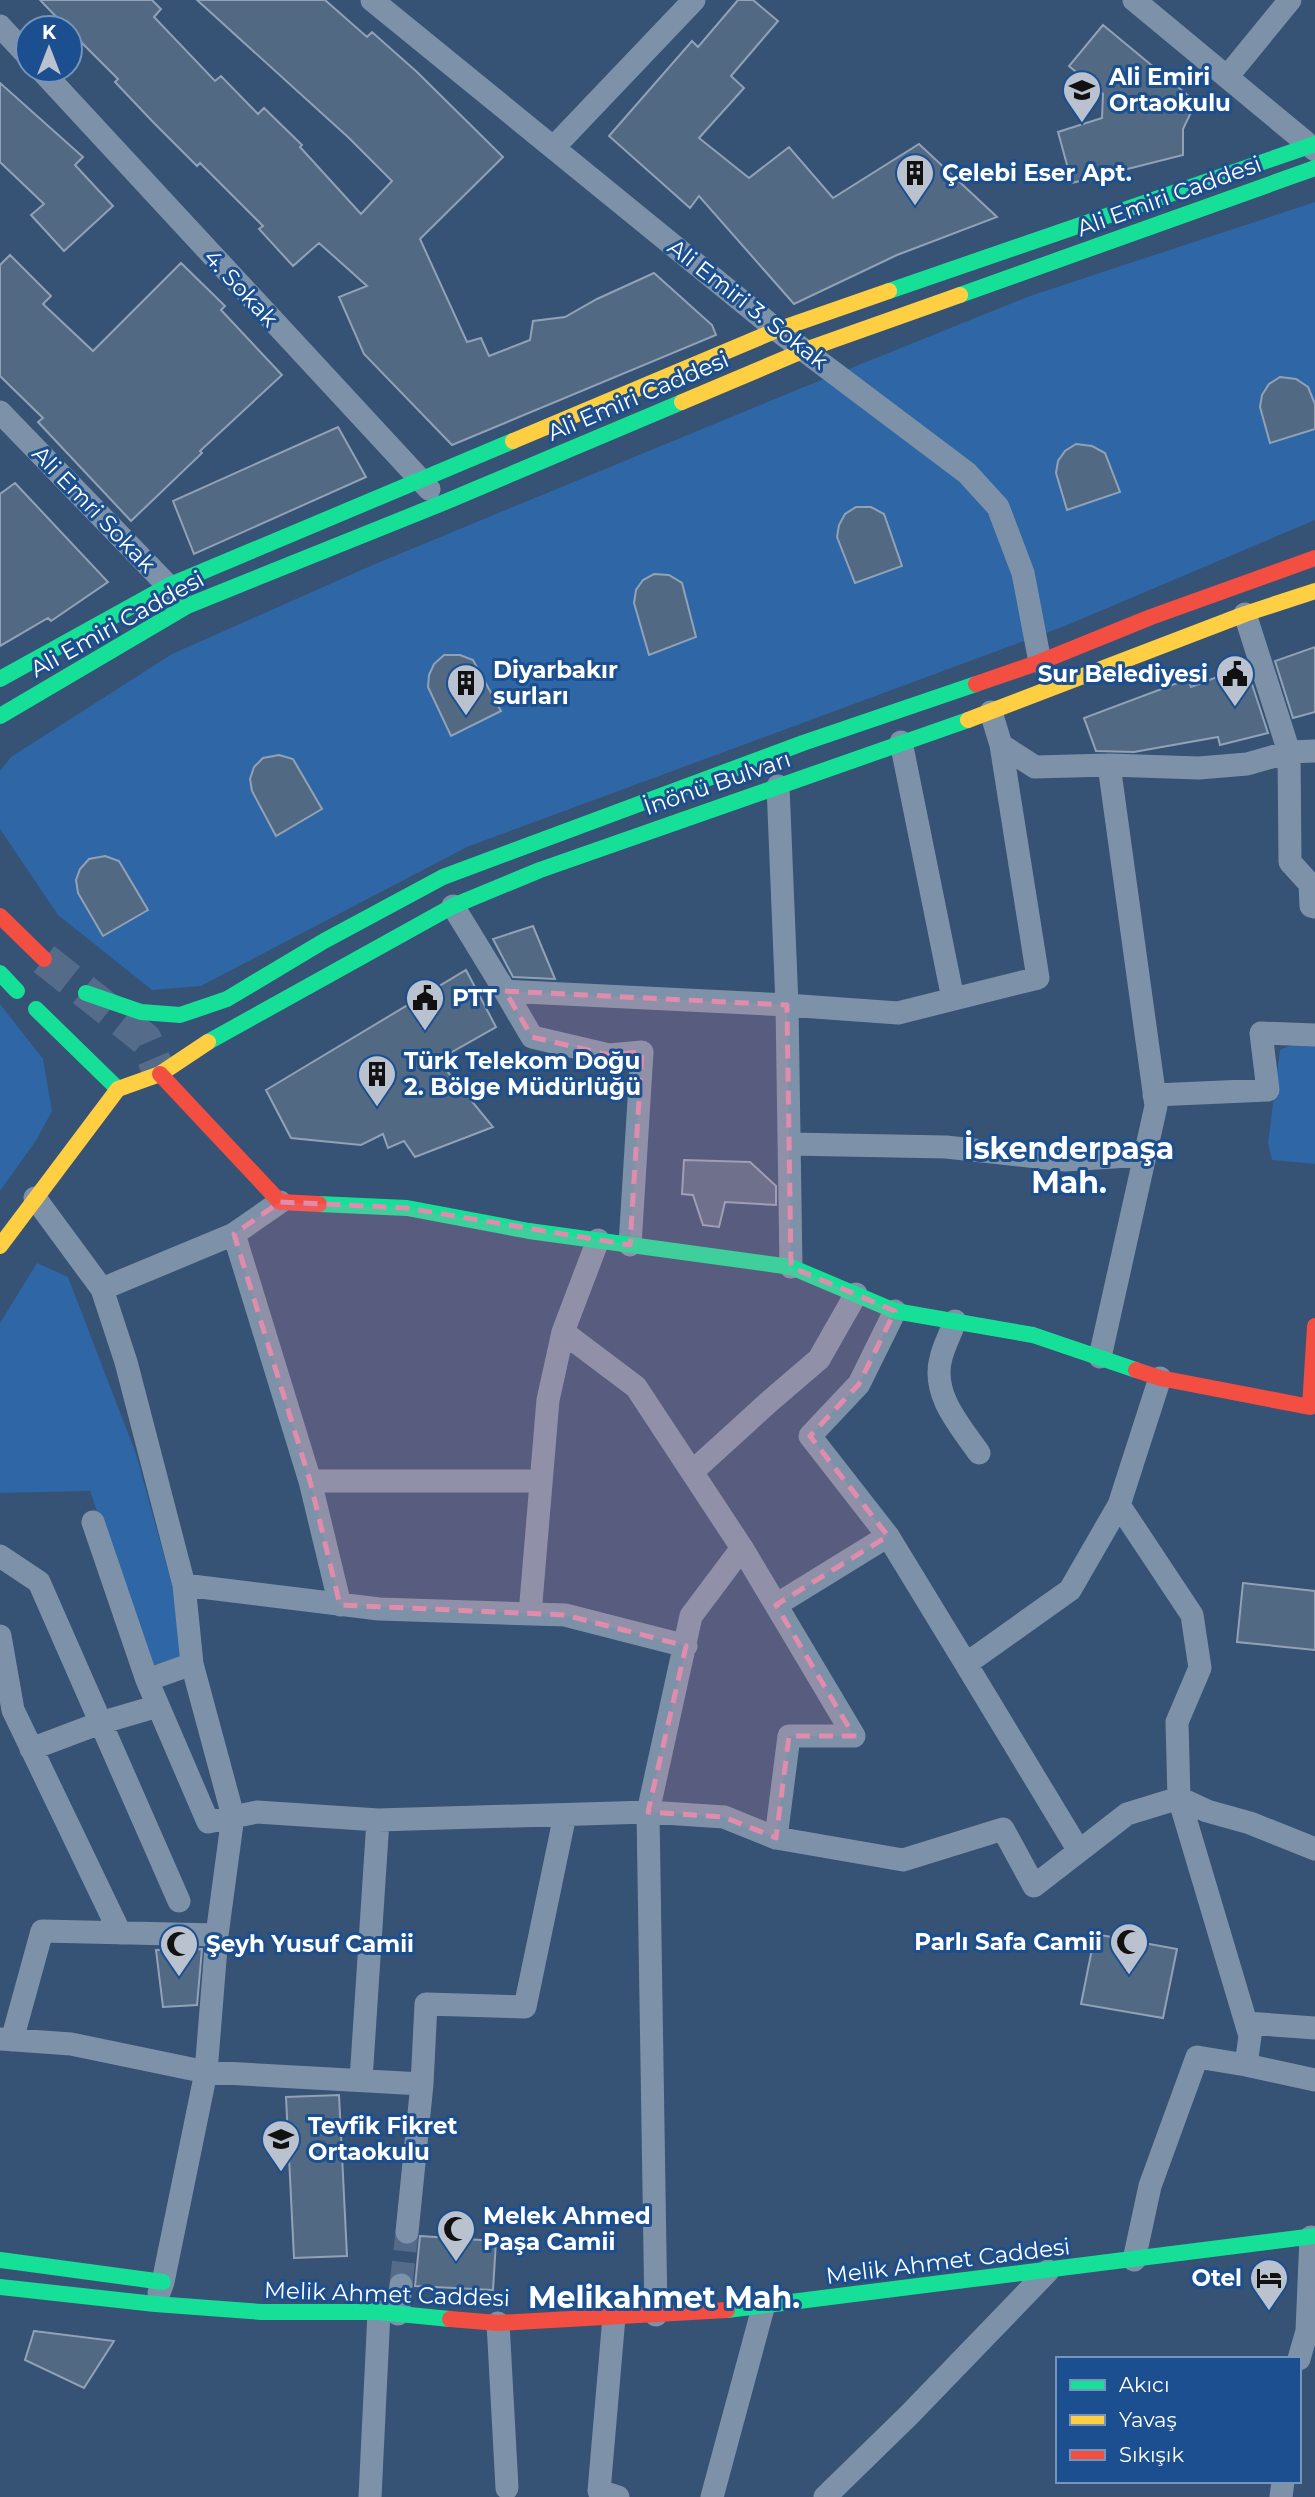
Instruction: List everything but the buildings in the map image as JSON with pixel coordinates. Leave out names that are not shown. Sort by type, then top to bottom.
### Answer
[{"type":"main road","points":[[0,679],[168,586],[777,330],[1314,152]]},
{"type":"main road","name":"Ali Emiri Caddesi","points":[[0,716],[187,606],[445,502],[805,350],[1314,152]]},
{"type":"main road","points":[[86,993],[141,1012],[180,1015],[227,999],[324,941],[443,877],[803,743],[1040,662],[1151,617],[1315,558]]},
{"type":"main road","name":"İnönü Bulvarı","points":[[118,1089],[160,1074],[213,1040],[453,906],[540,870],[991,712],[1245,614],[1315,591]]},
{"type":"main road","points":[[0,916],[44,959]]},
{"type":"main road","points":[[0,973],[17,991]]},
{"type":"main road","points":[[0,1245],[118,1089],[36,1009]]},
{"type":"main road","points":[[160,1074],[280,1202],[407,1208],[529,1231],[791,1267],[895,1311],[1033,1335],[1160,1378],[1310,1407],[1315,1326]]},
{"type":"main road","name":"Melik Ahmet Caddesi","points":[[0,2287],[155,2304],[262,2312],[388,2313],[498,2323],[763,2308],[1313,2237]]},
{"type":"main road","points":[[0,2260],[163,2282]]},
{"type":"street","name":"Ali Emiri 3. Sokak","points":[[372,0],[777,330],[967,473],[998,506],[1023,573],[1040,662]]},
{"type":"street","points":[[554,147],[694,0]]},
{"type":"street","points":[[1134,0],[1314,152]]},
{"type":"street","points":[[1227,77],[1290,0]]},
{"type":"street","points":[[0,26],[14,42]]},
{"type":"street","name":"4. Sokak","points":[[54,84],[420,481],[445,502]]},
{"type":"street","name":"Ali Emri Sokak","points":[[0,412],[187,606]]},
{"type":"street","points":[[1245,614],[1289,752],[1290,862],[1310,884],[1311,906],[1315,906]]},
{"type":"street","points":[[505,991],[898,1013],[1038,978],[1000,746],[991,712]]},
{"type":"street","points":[[901,742],[953,999]]},
{"type":"street","points":[[1000,746],[1035,767],[1109,765],[1199,768],[1247,764],[1289,752],[1315,751]]},
{"type":"street","points":[[1100,1357],[1156,1107],[1109,765]]},
{"type":"street","points":[[778,786],[791,1267]]},
{"type":"street","points":[[453,906],[532,1037],[609,1055],[642,1052],[630,1245]]},
{"type":"street","points":[[1154,1095],[1268,1090],[1262,1033],[1315,1035]]},
{"type":"street","points":[[789,1144],[946,1147],[1065,1160],[1145,1155]]},
{"type":"street","points":[[35,1198],[102,1289],[125,1362],[184,1586],[192,1664],[233,1816],[217,1935],[206,2071],[163,2282],[155,2304]]},
{"type":"street","points":[[102,1289],[234,1234],[280,1202]]},
{"type":"street","points":[[234,1234],[310,1481],[340,1605]]},
{"type":"street","points":[[530,1614],[548,1401],[563,1332],[598,1240]]},
{"type":"street","points":[[692,1472],[819,1359],[856,1294]]},
{"type":"street","points":[[895,1311],[859,1384],[810,1436],[888,1536],[1079,1851]]},
{"type":"street","points":[[955,1321],[941,1359],[938,1379],[955,1419],[979,1454]]},
{"type":"street","points":[[563,1332],[636,1387],[742,1548],[854,1736],[789,1736],[776,1838]]},
{"type":"street","points":[[966,1664],[1070,1590],[1119,1505],[1160,1378]]},
{"type":"street","points":[[310,1481],[541,1481]]},
{"type":"street","points":[[1119,1505],[1192,1615],[1200,1668],[1177,1722],[1179,1798],[1247,2023],[1250,2036],[1246,2064]]},
{"type":"street","points":[[93,1522],[147,1680],[208,1822],[257,1812],[378,1820],[648,1812],[724,1817],[776,1838],[903,1860],[1003,1829],[1034,1886],[1127,1814],[1179,1798],[1207,1811],[1250,1823],[1315,1849]]},
{"type":"street","points":[[776,1605],[888,1536]]},
{"type":"street","points":[[656,2315],[648,1812],[691,1616],[742,1548]]},
{"type":"street","points":[[0,1556],[39,1582],[179,1901]]},
{"type":"street","points":[[184,1586],[379,1609],[565,1615],[685,1646]]},
{"type":"street","points":[[0,1636],[6,1711],[31,1749],[120,1933]]},
{"type":"street","points":[[147,1680],[192,1664]]},
{"type":"street","points":[[31,1749],[100,1723],[158,1706]]},
{"type":"street","points":[[407,2232],[422,2084],[426,2004],[525,2007],[565,1815]]},
{"type":"street","points":[[361,2080],[378,1820]]},
{"type":"street","points":[[217,1935],[42,1931],[6,2040],[71,2044],[206,2071],[422,2084]]},
{"type":"street","points":[[1247,2023],[1315,2028]]},
{"type":"street","points":[[1134,2260],[1150,2186],[1197,2057],[1246,2064],[1315,2080]]},
{"type":"street","points":[[1300,2357],[1307,2331],[1313,2237]]},
{"type":"street","points":[[825,2497],[909,2415],[1048,2271]]},
{"type":"street","points":[[370,2497],[388,2313],[401,2284]]},
{"type":"street","points":[[712,2497],[763,2308]]},
{"type":"street","points":[[614,2317],[599,2491],[618,2497]]},
{"type":"street","points":[[498,2323],[507,2488]]},
{"type":"highlighted area","points":[[505,991],[787,1005],[791,1267],[895,1311],[859,1384],[810,1436],[888,1536],[776,1605],[854,1736],[789,1736],[776,1838],[724,1817],[648,1812],[686,1646],[565,1615],[340,1605],[310,1481],[234,1234],[280,1202],[407,1208],[630,1245],[642,1052],[609,1055],[532,1037]]},
{"type":"shaded area","points":[[1315,202],[1315,520],[1065,626],[467,847],[201,986],[152,990],[58,915],[0,829],[0,771],[11,757],[172,654],[375,564],[1030,296]]},
{"type":"shaded area","points":[[0,1004],[43,1059],[52,1111],[37,1139],[0,1191]]},
{"type":"shaded area","points":[[1291,1045],[1315,1045],[1315,1164],[1272,1160],[1268,1143],[1280,1050]]},
{"type":"shaded area","points":[[37,1263],[68,1277],[136,1454],[174,1592],[181,1657],[151,1666],[90,1491],[0,1493],[0,1323]]},
{"type":"tunnel","points":[[44,959],[145,1039],[160,1074]]},
{"type":"tunnel","points":[[401,2285],[407,2232]]},
{"type":"traffic: fast","points":[[889,291],[1315,144]]},
{"type":"traffic: fast","points":[[960,295],[1315,168]]},
{"type":"traffic: fast","points":[[0,716],[187,606],[445,502],[682,402]]},
{"type":"traffic: fast","points":[[0,679],[168,586],[513,441]]},
{"type":"traffic: fast","points":[[86,993],[141,1012],[180,1015],[227,999],[324,941],[443,877],[803,743],[976,684]]},
{"type":"traffic: fast","points":[[208,1042],[453,906],[540,870],[968,720]]},
{"type":"traffic: fast","points":[[0,973],[17,991]]},
{"type":"traffic: fast","points":[[36,1009],[118,1089]]},
{"type":"traffic: fast","points":[[319,1204],[407,1208],[529,1231],[791,1267],[895,1311],[1033,1335],[1136,1370]]},
{"type":"traffic: fast","points":[[727,2310],[1315,2236]]},
{"type":"traffic: fast","points":[[0,2260],[163,2282]]},
{"type":"traffic: fast","points":[[0,2287],[155,2304],[262,2312],[379,2312],[450,2319]]},
{"type":"traffic: slow","points":[[513,441],[777,330],[889,291]]},
{"type":"traffic: slow","points":[[682,402],[805,350],[960,295]]},
{"type":"traffic: slow","points":[[968,720],[1245,614],[1315,591]]},
{"type":"traffic: slow","points":[[0,1246],[118,1089],[160,1074],[208,1042]]},
{"type":"traffic: jam","points":[[976,684],[1315,558]]},
{"type":"traffic: jam","points":[[0,916],[44,959]]},
{"type":"traffic: jam","points":[[160,1074],[280,1202],[319,1204]]},
{"type":"traffic: jam","points":[[1136,1370],[1160,1378],[1310,1407],[1315,1326]]},
{"type":"traffic: jam","points":[[450,2319],[498,2323],[727,2310]]},
{"type":"place","name":"Ali Emiri Ortaokulu","points":[[1082,124]]},
{"type":"place","name":"Çelebi Eser Apt.","points":[[915,207]]},
{"type":"place","name":"Sur Belediyesi","points":[[1235,708]]},
{"type":"place","name":"Diyarbakır surları","points":[[466,717]]},
{"type":"place","name":"PTT","points":[[425,1032]]},
{"type":"place","name":"Türk Telekom Doğu 2. Bölge Müdürlüğü","points":[[377,1108]]},
{"type":"place","name":"Parlı Safa Camii","points":[[1129,1976]]},
{"type":"place","name":"Şeyh Yusuf Camii","points":[[179,1978]]},
{"type":"place","name":"Tevfik Fikret Ortaokulu","points":[[281,2173]]},
{"type":"place","name":"Melek Ahmed Paşa Camii","points":[[456,2263]]},
{"type":"place","name":"Otel","points":[[1269,2312]]},
{"type":"district","name":"İskenderpaşa Mah.","points":[[1069,1165]]},
{"type":"district","name":"Melikahmet Mah.","points":[[664,2297]]}]
